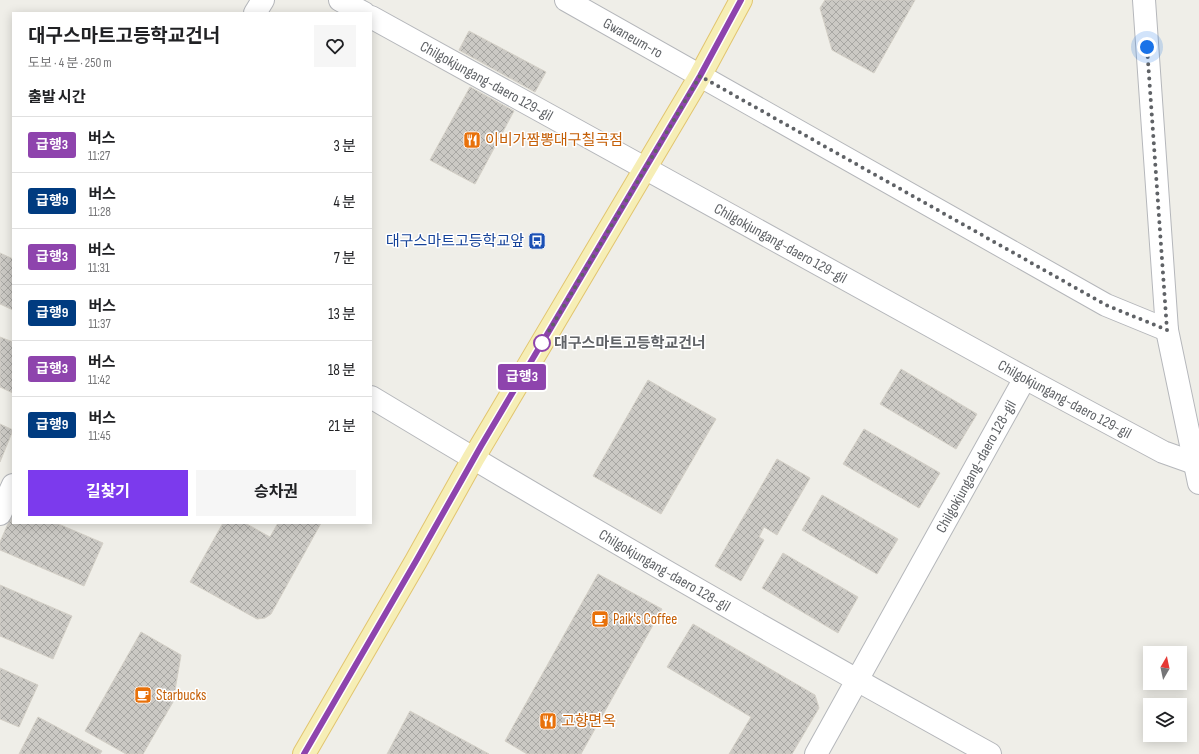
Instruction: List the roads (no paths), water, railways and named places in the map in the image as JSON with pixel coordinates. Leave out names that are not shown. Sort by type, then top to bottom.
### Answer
[{"type":"main road","points":[[304,754],[416,561],[473,459],[700,76],[741,0]]},
{"type":"street","points":[[256,12],[264,0]]},
{"type":"street","points":[[340,0],[362,12]]},
{"type":"street","name":"Gwaneum-ro","points":[[566,0],[1106,305],[1167,330]]},
{"type":"street","points":[[1144,0],[1167,330],[1196,473]]},
{"type":"street","name":"Chilgokjungang-daero 129-gil","points":[[372,18],[1025,378],[1163,452],[1196,473]]},
{"type":"street","name":"Chilgokjungang-daero 128-gil","points":[[816,754],[1025,378]]},
{"type":"street","name":"Chilgokjungang-daero 128-gil","points":[[372,398],[473,459],[857,681],[990,754]]},
{"type":"street","points":[[0,514],[12,487]]},
{"type":"place","name":"이비가짬뽕대구칠곡점","points":[[472,140]]},
{"type":"place","name":"대구스마트고등학교앞","points":[[537,241]]},
{"type":"place","name":"대구스마트고등학교건너","points":[[542,343]]},
{"type":"place","name":"Paik's Coffee","points":[[600,619]]},
{"type":"place","name":"Starbucks","points":[[143,695]]},
{"type":"place","name":"고향면옥","points":[[548,721]]}]
